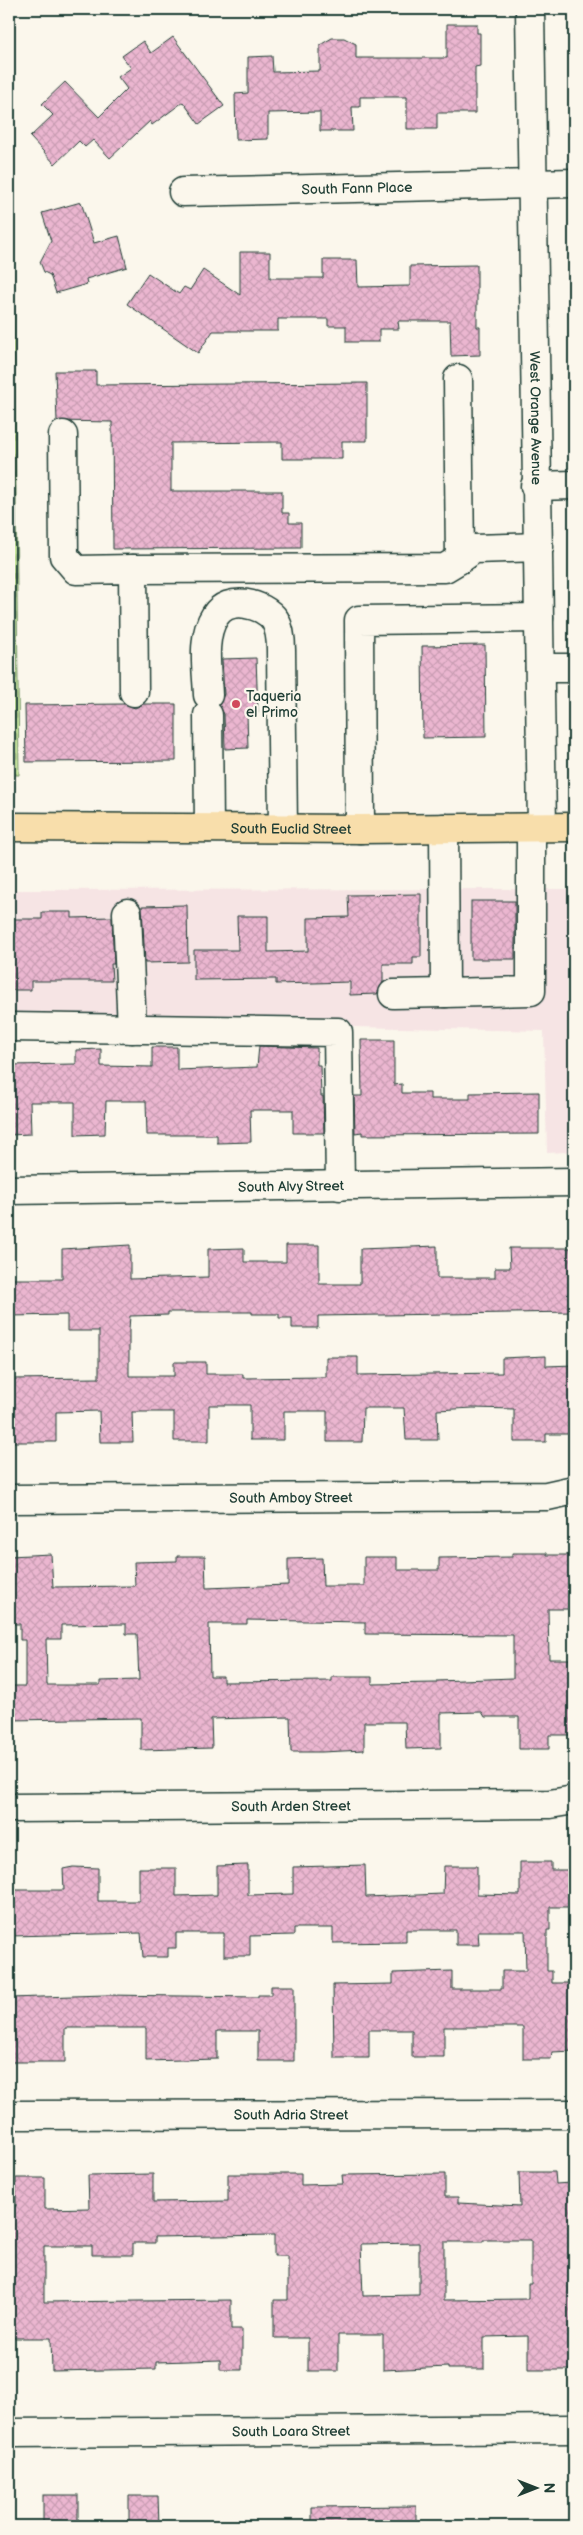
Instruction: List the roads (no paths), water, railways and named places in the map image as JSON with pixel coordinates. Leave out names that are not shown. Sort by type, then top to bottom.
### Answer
[{"type":"main road","name":"South Euclid Street","points":[[9,827],[360,829],[574,827]]},
{"type":"street","name":"West Orange Avenue","points":[[445,993],[531,991],[540,668],[539,547],[535,486],[530,9]]},
{"type":"street","name":"South Fann Place","points":[[182,192],[574,183]]},
{"type":"street","points":[[458,379],[460,559]]},
{"type":"street","points":[[63,435],[64,556],[76,570],[445,568],[474,549],[539,547]]},
{"type":"street","points":[[535,486],[574,485]]},
{"type":"street","points":[[134,569],[134,692]]},
{"type":"street","points":[[209,828],[208,637],[216,614],[232,604],[241,603],[256,606],[269,613],[276,622],[282,650],[283,828]]},
{"type":"street","points":[[360,829],[359,620],[539,618]]},
{"type":"street","points":[[540,668],[574,668]]},
{"type":"street","points":[[393,994],[445,993],[444,828]]},
{"type":"street","points":[[127,913],[132,1029]]},
{"type":"street","points":[[9,1027],[338,1032],[340,1186]]},
{"type":"street","name":"South Alvy Street","points":[[9,1190],[574,1182]]},
{"type":"street","name":"South Amboy Street","points":[[9,1499],[547,1496],[574,1490]]},
{"type":"street","name":"South Arden Street","points":[[9,1808],[550,1804],[574,1800]]},
{"type":"street","name":"South Adria Street","points":[[9,2115],[574,2114]]},
{"type":"street","name":"South Loara Street","points":[[9,2433],[574,2429]]},
{"type":"place","name":"Taqueria el Primo","points":[[236,704]]}]
